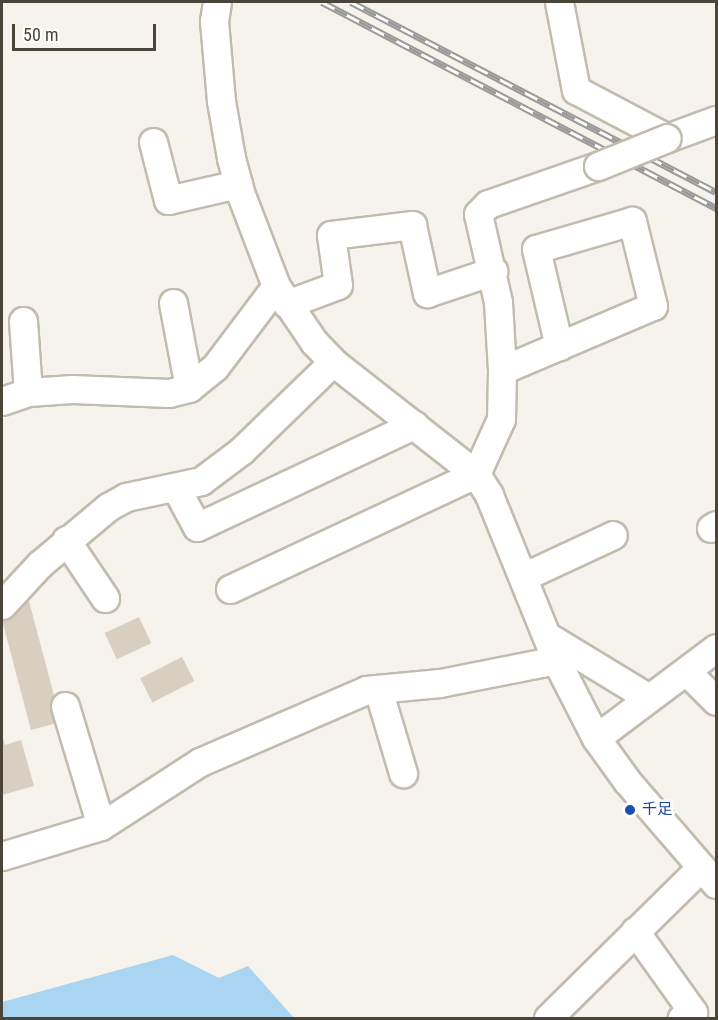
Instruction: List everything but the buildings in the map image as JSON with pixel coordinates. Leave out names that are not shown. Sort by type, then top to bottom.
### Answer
[{"type":"street","points":[[217,2],[214,21],[221,101],[238,184],[281,295],[333,362],[476,474],[489,495],[552,648],[596,738],[627,781],[709,876],[635,931],[549,1018]]},
{"type":"street","points":[[559,2],[576,90],[667,138]]},
{"type":"street","points":[[230,589],[476,474],[501,419],[502,370],[494,271],[478,214],[488,204],[598,166],[717,120]]},
{"type":"street","points":[[153,142],[168,200],[238,184]]},
{"type":"street","points":[[502,370],[559,346],[653,306],[632,221],[536,249],[559,346]]},
{"type":"street","points":[[2,401],[28,392],[72,389],[169,393],[189,387],[215,367],[281,295],[338,285],[331,235],[412,225],[427,293],[494,271]]},
{"type":"street","points":[[173,303],[189,387]]},
{"type":"street","points":[[22,321],[28,392]]},
{"type":"street","points":[[2,604],[66,540],[126,497],[201,481],[241,451],[333,362]]},
{"type":"street","points":[[176,488],[197,528],[414,425]]},
{"type":"street","points":[[523,577],[613,536]]},
{"type":"street","points":[[66,540],[105,598]]},
{"type":"street","points":[[2,856],[101,826],[200,762],[366,690],[440,682],[552,648],[649,698]]},
{"type":"street","points":[[596,738],[717,648]]},
{"type":"street","points":[[686,671],[717,701]]},
{"type":"street","points":[[378,689],[403,773]]},
{"type":"street","points":[[65,706],[101,826]]},
{"type":"street","points":[[635,931],[693,1012],[682,1018]]},
{"type":"water","points":[[173,955],[219,978],[248,966],[294,1018],[2,1018],[2,1002]]},
{"type":"railway","points":[[322,2],[716,208]]},
{"type":"railway","points":[[351,2],[716,192]]},
{"type":"place","name":"千足","points":[[630,810]]}]
